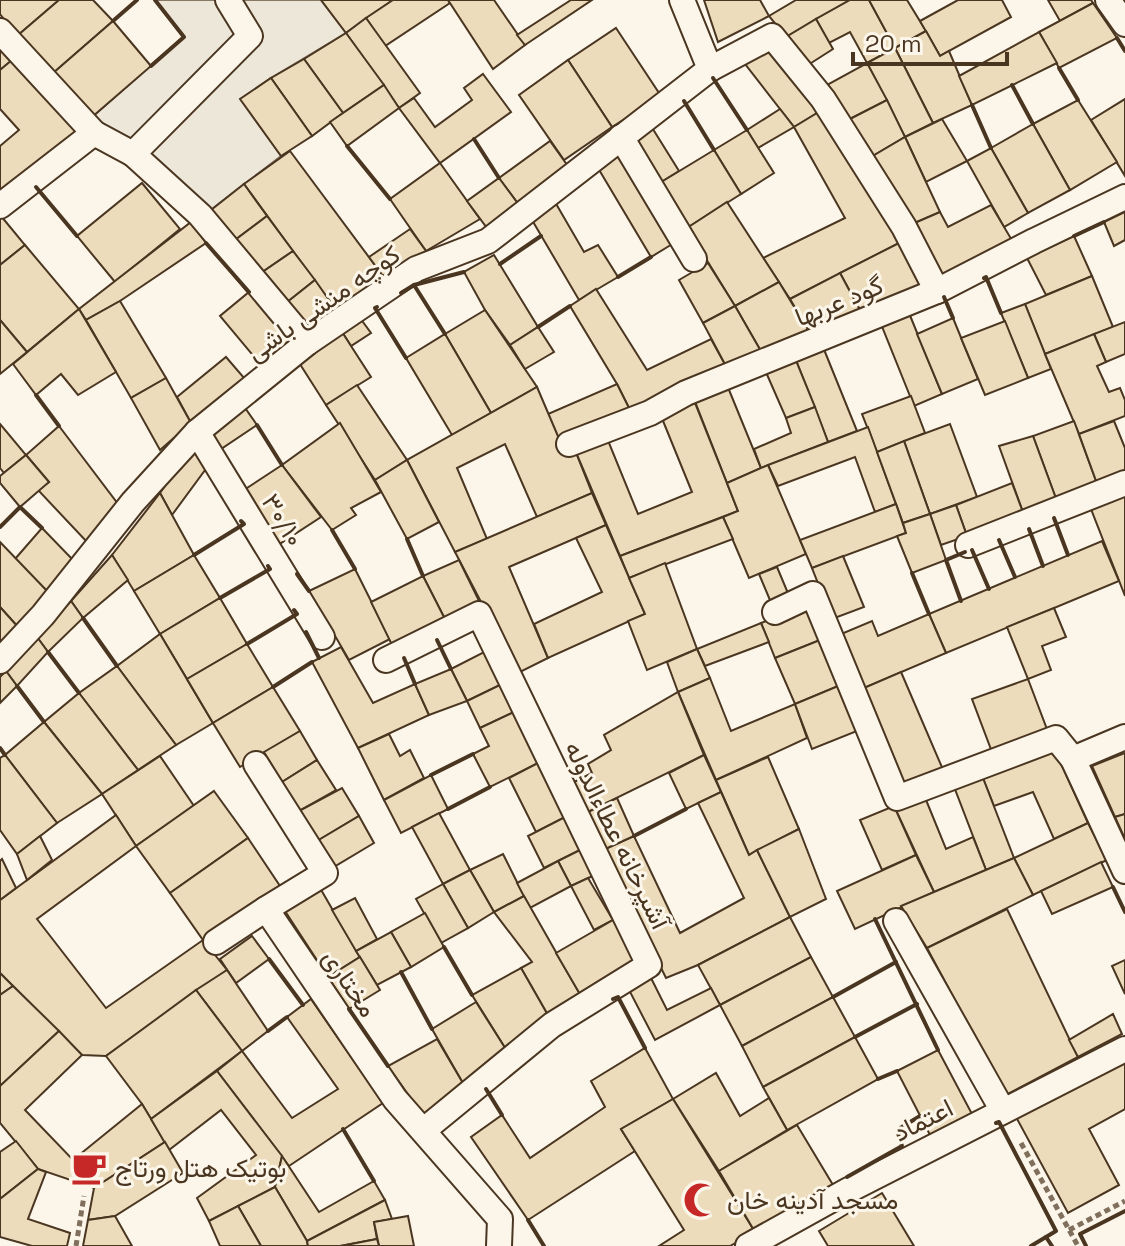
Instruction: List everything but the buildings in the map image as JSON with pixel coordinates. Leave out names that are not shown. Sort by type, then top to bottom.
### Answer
[{"type":"lane","points":[[133,154],[250,36],[228,0]]},
{"type":"lane","points":[[682,0],[710,69]]},
{"type":"lane","points":[[1108,0],[1125,24]]},
{"type":"lane","points":[[0,31],[94,133],[133,154],[200,215],[307,343]]},
{"type":"lane","name":"کوچه منشی باشی","points":[[0,661],[43,615],[133,502],[197,432],[307,343],[416,269],[488,241],[710,69],[772,36],[823,99],[904,227],[937,291]]},
{"type":"lane","points":[[0,206],[94,133]]},
{"type":"lane","points":[[621,137],[694,259]]},
{"type":"lane","name":"گود عربها","points":[[569,444],[650,413],[686,393],[937,291],[1125,197]]},
{"type":"lane","name":"۳۰/۱۰","points":[[197,432],[322,637]]},
{"type":"lane","points":[[968,545],[1125,483]]},
{"type":"lane","points":[[775,612],[813,594],[897,798],[1056,738],[1073,759],[1125,871]]},
{"type":"lane","name":"آشپرخانه عطاءالدوله","points":[[386,660],[479,614],[649,965],[552,1025],[424,1130]]},
{"type":"lane","points":[[1073,759],[1125,737]]},
{"type":"lane","points":[[216,942],[325,873],[256,764]]},
{"type":"lane","name":"مختاری","points":[[266,909],[395,1099],[500,1219],[499,1246]]},
{"type":"lane","points":[[896,921],[1003,1111]]},
{"type":"lane","name":"اعتماد","points":[[748,1246],[847,1191],[1125,1049]]},
{"type":"path","points":[[1003,1111],[1078,1246]]},
{"type":"path","points":[[76,1246],[84,1196]]},
{"type":"path","points":[[1069,1230],[1125,1201]]},
{"type":"shaded area","points":[[155,0],[321,0],[346,33],[241,99],[281,156],[211,210],[92,117],[183,37]]},
{"type":"wall","points":[[113,21],[137,0]]},
{"type":"wall","points":[[151,66],[184,37],[155,0]]},
{"type":"wall","points":[[1117,38],[1125,51]]},
{"type":"wall","points":[[1059,68],[1078,100]]},
{"type":"wall","points":[[713,78],[747,130]]},
{"type":"wall","points":[[1012,85],[1033,124]]},
{"type":"wall","points":[[684,101],[714,150]]},
{"type":"wall","points":[[972,105],[991,148]]},
{"type":"wall","points":[[474,139],[499,178]]},
{"type":"wall","points":[[347,146],[390,199]]},
{"type":"wall","points":[[36,187],[77,236]]},
{"type":"wall","points":[[1074,236],[1104,222]]},
{"type":"wall","points":[[500,264],[541,236]]},
{"type":"wall","points":[[206,243],[249,292]]},
{"type":"wall","points":[[618,277],[651,257]]},
{"type":"wall","points":[[414,285],[464,272]]},
{"type":"wall","points":[[984,278],[1001,313]]},
{"type":"wall","points":[[401,293],[414,285],[445,334]]},
{"type":"wall","points":[[944,297],[953,318]]},
{"type":"wall","points":[[538,327],[570,306]]},
{"type":"wall","points":[[377,307],[406,358]]},
{"type":"wall","points":[[36,395],[59,426]]},
{"type":"wall","points":[[257,425],[282,465]]},
{"type":"wall","points":[[0,527],[20,507],[42,528]]},
{"type":"wall","points":[[1054,518],[1068,555]]},
{"type":"wall","points":[[194,555],[244,524],[241,521]]},
{"type":"wall","points":[[1029,529],[1043,566]]},
{"type":"wall","points":[[332,530],[355,569]]},
{"type":"wall","points":[[407,539],[423,576]]},
{"type":"wall","points":[[999,540],[1015,577]]},
{"type":"wall","points":[[972,550],[989,589]]},
{"type":"wall","points":[[961,601],[946,560],[965,552]]},
{"type":"wall","points":[[220,598],[270,569],[268,566]]},
{"type":"wall","points":[[912,573],[929,614]]},
{"type":"wall","points":[[297,574],[309,591]]},
{"type":"wall","points":[[247,644],[297,614],[294,610]]},
{"type":"wall","points":[[83,618],[117,666]]},
{"type":"wall","points":[[306,632],[319,658]]},
{"type":"wall","points":[[437,640],[451,669]]},
{"type":"wall","points":[[48,652],[79,693]]},
{"type":"wall","points":[[404,658],[415,684]]},
{"type":"wall","points":[[273,687],[312,662]]},
{"type":"wall","points":[[17,686],[44,722]]},
{"type":"wall","points":[[0,748],[5,755]]},
{"type":"wall","points":[[431,775],[473,754]]},
{"type":"wall","points":[[448,809],[490,787]]},
{"type":"wall","points":[[634,836],[686,809]]},
{"type":"wall","points":[[1113,887],[1125,912]]},
{"type":"wall","points":[[875,919],[938,1050]]},
{"type":"wall","points":[[444,947],[472,995]]},
{"type":"wall","points":[[269,959],[303,1005]]},
{"type":"wall","points":[[833,997],[896,962]]},
{"type":"wall","points":[[401,972],[432,1029]]},
{"type":"wall","points":[[613,999],[618,997],[645,1048]]},
{"type":"wall","points":[[855,1037],[917,1004]]},
{"type":"wall","points":[[349,1009],[388,1066]]},
{"type":"wall","points":[[268,1031],[287,1017]]},
{"type":"wall","points":[[878,1079],[897,1071]]},
{"type":"wall","points":[[486,1089],[502,1115]]},
{"type":"wall","points":[[847,1177],[902,1146],[897,1130],[920,1116]]},
{"type":"wall","points":[[996,1123],[999,1122],[1056,1231],[1046,1237],[1052,1246]]},
{"type":"wall","points":[[343,1129],[374,1181]]},
{"type":"wall","points":[[1086,1246],[1080,1234],[1125,1211]]},
{"type":"wall","points":[[528,1220],[544,1246]]},
{"type":"wall","points":[[1031,1246],[1046,1237]]},
{"type":"place","name":"بوتیک هتل ورتاج","points":[[89,1168]]},
{"type":"place","name":"مسجد آدینه خان","points":[[701,1200]]}]
